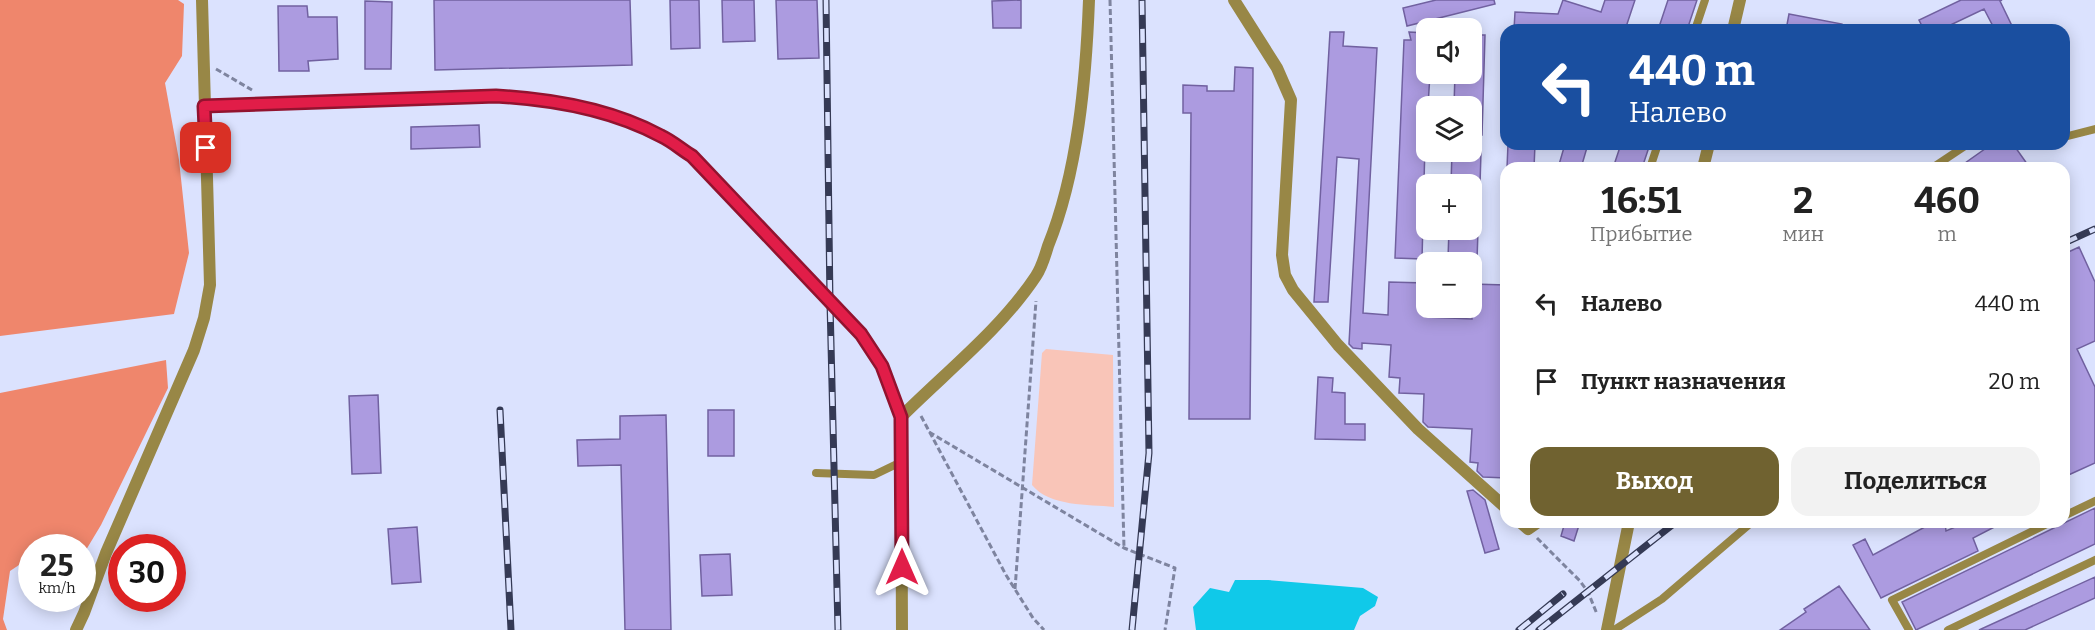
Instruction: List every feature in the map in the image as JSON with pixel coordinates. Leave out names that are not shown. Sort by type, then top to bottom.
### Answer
[{"type":"street","points":[[76,630],[106,553],[194,350],[204,318],[210,285],[210,254],[202,0]]},
{"type":"street","points":[[901,417],[1011,310],[1038,273],[1056,226],[1068,178],[1086,62],[1089,0]]},
{"type":"street","points":[[1234,0],[1277,68],[1291,100],[1282,255],[1285,274],[1293,290],[1338,345],[1418,429],[1500,503]]},
{"type":"street","points":[[1734,24],[1740,0]]},
{"type":"street","points":[[204,106],[507,96],[539,99],[621,119],[661,136],[692,156],[861,334],[882,366],[901,417],[902,630]]},
{"type":"street","points":[[1603,625],[1627,528]]},
{"type":"lane","points":[[1697,24],[1705,0]]},
{"type":"lane","points":[[2070,135],[2095,129]]},
{"type":"lane","points":[[1941,162],[1959,150]]},
{"type":"lane","points":[[816,473],[874,475],[901,462]]},
{"type":"lane","points":[[2070,513],[2095,501]]},
{"type":"lane","points":[[1614,630],[1662,599],[1745,528]]},
{"type":"lane","points":[[1909,630],[1892,600],[2039,528]]},
{"type":"lane","points":[[1948,630],[2095,560]]},
{"type":"path","points":[[1110,0],[1124,548]]},
{"type":"path","points":[[203,61],[254,91]]},
{"type":"path","points":[[1015,589],[1036,297]]},
{"type":"path","points":[[914,404],[1015,589],[1033,618],[1044,630]]},
{"type":"path","points":[[929,432],[1124,548],[1175,568],[1165,630]]},
{"type":"path","points":[[1533,528],[1588,592],[1603,625]]},
{"type":"shaded area","points":[[0,0],[178,0],[184,4],[182,56],[165,83],[179,160],[189,253],[174,314],[0,336]]},
{"type":"shaded area","points":[[1046,349],[1113,355],[1114,507],[1059,501],[1040,492],[1032,485],[1042,353]]},
{"type":"shaded area","points":[[166,360],[168,388],[96,534],[18,534],[18,566],[10,571],[3,619],[7,630],[0,630],[0,393]]},
{"type":"water","points":[[1235,580],[1268,580],[1363,588],[1378,597],[1375,606],[1360,616],[1354,630],[1196,630],[1193,607],[1210,588],[1229,592]]},
{"type":"building","points":[[434,0],[630,0],[632,65],[435,70]]},
{"type":"building","points":[[670,0],[699,0],[700,48],[671,49]]},
{"type":"building","points":[[722,0],[754,0],[755,41],[723,42]]},
{"type":"building","points":[[776,0],[817,0],[819,58],[778,59]]},
{"type":"building","points":[[1021,0],[1021,28],[993,28],[992,1]]},
{"type":"building","points":[[1436,0],[1494,0],[1495,4],[1439,18],[1416,18],[1416,24],[1407,26],[1403,8]]},
{"type":"building","points":[[1563,0],[1601,12],[1605,0],[1635,0],[1627,24],[1514,24],[1515,12],[1558,14]]},
{"type":"building","points":[[1668,0],[1697,0],[1689,24],[1660,24]]},
{"type":"building","points":[[1961,0],[2002,0],[2000,1],[2011,24],[1992,24],[1984,9],[1953,24],[1921,24],[1919,20]]},
{"type":"building","points":[[365,1],[392,2],[391,69],[365,69]]},
{"type":"building","points":[[278,6],[307,6],[308,17],[337,17],[338,59],[308,61],[309,71],[279,71]]},
{"type":"building","points":[[1789,14],[1842,24],[1787,24]]},
{"type":"building","points":[[1330,32],[1344,32],[1343,46],[1377,48],[1363,313],[1388,315],[1389,282],[1416,283],[1416,318],[1482,318],[1482,284],[1500,285],[1500,478],[1483,477],[1477,471],[1478,463],[1470,462],[1472,429],[1428,427],[1423,422],[1424,394],[1399,393],[1400,378],[1389,377],[1391,345],[1362,343],[1362,349],[1353,348],[1349,344],[1359,159],[1337,157],[1328,302],[1314,302]]},
{"type":"building","points":[[1409,32],[1416,32],[1416,84],[1429,84],[1429,96],[1416,96],[1416,162],[1425,162],[1424,174],[1416,174],[1416,240],[1422,240],[1422,252],[1416,252],[1416,259],[1395,258],[1404,40],[1411,40]]},
{"type":"building","points":[[1482,35],[1485,35],[1482,135],[1482,96],[1454,96],[1455,84],[1482,84]]},
{"type":"building","points":[[1235,67],[1253,68],[1250,419],[1189,419],[1191,113],[1183,113],[1183,85],[1207,86],[1207,91],[1234,91]]},
{"type":"building","points":[[479,125],[480,147],[411,149],[411,127]]},
{"type":"building","points":[[1508,150],[1535,150],[1534,162],[1507,162]]},
{"type":"building","points":[[1563,150],[1586,150],[1583,162],[1560,162]]},
{"type":"building","points":[[1619,150],[1648,150],[1644,162],[1615,162]]},
{"type":"building","points":[[1984,150],[2017,150],[2026,162],[1966,162]]},
{"type":"building","points":[[1452,162],[1481,162],[1480,174],[1451,174]]},
{"type":"building","points":[[1449,240],[1478,240],[1477,252],[1448,252]]},
{"type":"building","points":[[2079,247],[2095,282],[2095,341],[2077,349],[2095,387],[2095,463],[2070,474],[2070,251]]},
{"type":"building","points":[[1318,377],[1333,378],[1332,392],[1345,393],[1345,424],[1365,424],[1365,440],[1315,439]]},
{"type":"building","points":[[378,395],[381,473],[352,474],[349,396]]},
{"type":"building","points":[[708,410],[734,410],[734,456],[708,456]]},
{"type":"building","points":[[666,415],[671,630],[625,630],[621,465],[578,466],[577,440],[620,439],[620,416]]},
{"type":"building","points":[[1473,490],[1485,500],[1499,549],[1485,553],[1467,491]]},
{"type":"building","points":[[2095,508],[2095,544],[1916,630],[1902,602],[2054,528],[2070,528],[2070,520]]},
{"type":"building","points":[[417,527],[421,582],[392,584],[388,529]]},
{"type":"building","points":[[1563,528],[1578,528],[1574,541],[1561,536]]},
{"type":"building","points":[[1923,528],[1946,528],[1946,531],[1953,528],[1992,528],[1973,538],[1978,551],[1881,598],[1853,545],[1865,539],[1873,555]]},
{"type":"building","points":[[730,554],[732,595],[702,596],[700,555]]},
{"type":"building","points":[[2095,577],[2095,598],[2025,630],[1979,630]]},
{"type":"building","points":[[1839,586],[1870,630],[1780,630],[1806,612],[1804,609]]},
{"type":"railway","points":[[826,0],[838,630]]},
{"type":"railway","points":[[1132,630],[1149,453],[1142,0]]},
{"type":"railway","points":[[2070,240],[2095,229]]},
{"type":"railway","points":[[500,410],[511,630]]},
{"type":"railway","points":[[1539,630],[1668,528]]},
{"type":"railway","points":[[1519,630],[1563,594]]},
{"type":"route","points":[[206,148],[204,106],[496,96],[539,99],[579,108],[621,119],[661,136],[692,156],[861,334],[882,366],[901,417],[902,567]]}]
